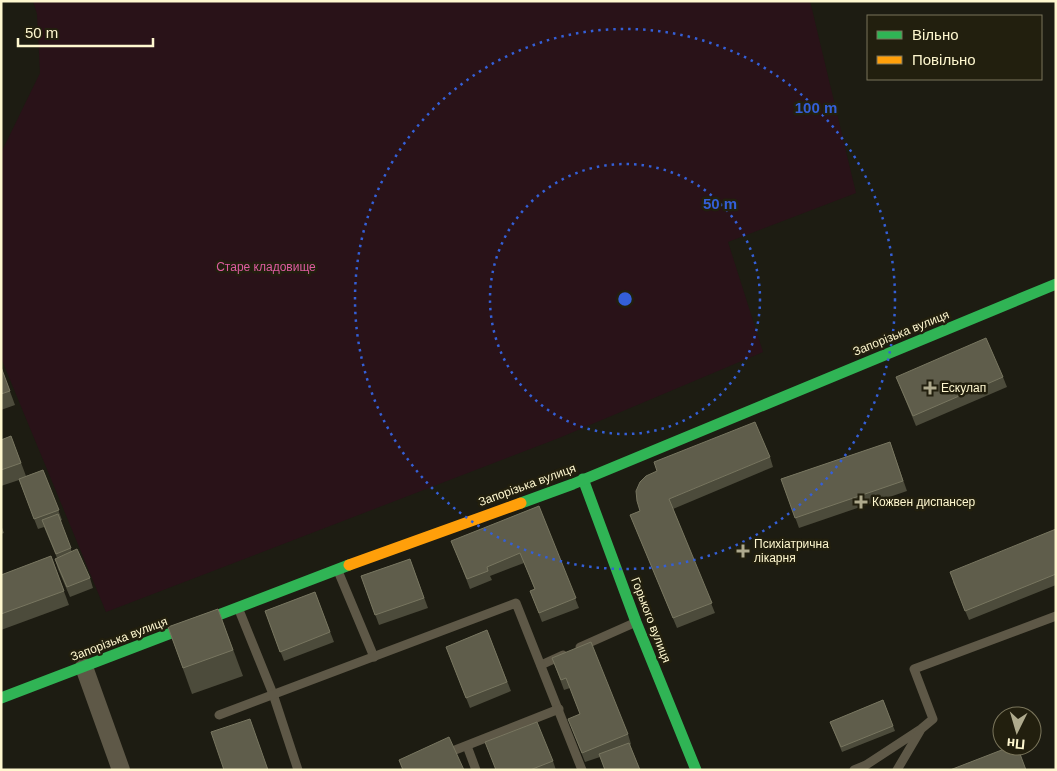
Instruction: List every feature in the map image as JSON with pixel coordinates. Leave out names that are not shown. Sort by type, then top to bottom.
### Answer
[{"type":"street","name":"Запорізька вулиця","points":[[1,698],[337,569],[573,484],[1056,284]]},
{"type":"street","name":"Горького вулиця","points":[[583,479],[636,622],[696,770]]},
{"type":"street","points":[[84,667],[121,770]]},
{"type":"lane","points":[[337,569],[374,656]]},
{"type":"lane","points":[[219,715],[516,603],[582,770]]},
{"type":"lane","points":[[238,608],[273,694],[298,770]]},
{"type":"lane","points":[[854,770],[867,768],[933,719],[914,669],[1056,616]]},
{"type":"lane","points":[[541,665],[636,622]]},
{"type":"lane","points":[[441,756],[559,709]]},
{"type":"lane","points":[[897,770],[921,728]]},
{"type":"lane","points":[[467,746],[476,770]]},
{"type":"green space","name":"Старе кладовище","points":[[33,1],[810,1],[856,193],[728,242],[763,352],[559,438],[106,612],[1,358],[1,153],[40,73],[37,14]]},
{"type":"building","points":[[986,338],[1003,377],[913,416],[896,377]]},
{"type":"building","points":[[1,367],[10,391],[1,394]]},
{"type":"building","points":[[755,422],[770,457],[669,499],[712,603],[673,618],[630,515],[640,511],[636,491],[640,482],[646,476],[657,471],[654,462]]},
{"type":"building","points":[[11,436],[21,463],[1,470],[1,440]]},
{"type":"building","points":[[890,442],[903,481],[795,518],[781,479]]},
{"type":"building","points":[[43,470],[59,510],[34,519],[19,479]]},
{"type":"building","points":[[539,506],[576,598],[539,613],[530,591],[535,589],[520,553],[487,567],[488,571],[467,579],[451,541]]},
{"type":"building","points":[[58,514],[71,548],[56,554],[42,520]]},
{"type":"building","points":[[1056,529],[1056,574],[965,611],[950,572]]},
{"type":"building","points":[[77,549],[90,578],[67,587],[55,559]]},
{"type":"building","points":[[51,556],[64,591],[1,614],[1,575]]},
{"type":"building","points":[[410,559],[424,598],[375,615],[361,576]]},
{"type":"building","points":[[315,592],[330,632],[280,652],[265,611]]},
{"type":"building","points":[[218,609],[233,650],[183,668],[168,627]]},
{"type":"building","points":[[487,630],[507,682],[466,698],[446,647]]},
{"type":"building","points":[[591,642],[628,734],[582,753],[568,719],[580,714],[566,678],[561,680],[552,658]]},
{"type":"building","points":[[883,700],[893,726],[841,747],[830,722]]},
{"type":"building","points":[[250,719],[268,770],[224,770],[211,732]]},
{"type":"building","points":[[537,722],[553,761],[530,770],[496,770],[485,742]]},
{"type":"building","points":[[449,737],[464,770],[403,770],[399,760]]},
{"type":"building","points":[[629,743],[640,770],[605,770],[599,754]]},
{"type":"building","points":[[992,754],[992,756],[1021,756],[1026,770],[950,770]]},
{"type":"traffic: fast","points":[[521,503],[573,484],[1056,284]]},
{"type":"traffic: fast","points":[[583,479],[636,622],[696,770]]},
{"type":"traffic: fast","points":[[1,698],[349,565]]},
{"type":"traffic: slow","points":[[349,565],[521,503]]},
{"type":"place","name":"Ескулап","points":[[930,388]]},
{"type":"place","name":"Кожвен диспансер","points":[[861,502]]},
{"type":"place","name":"Психіатрична лікарня","points":[[743,551]]}]
